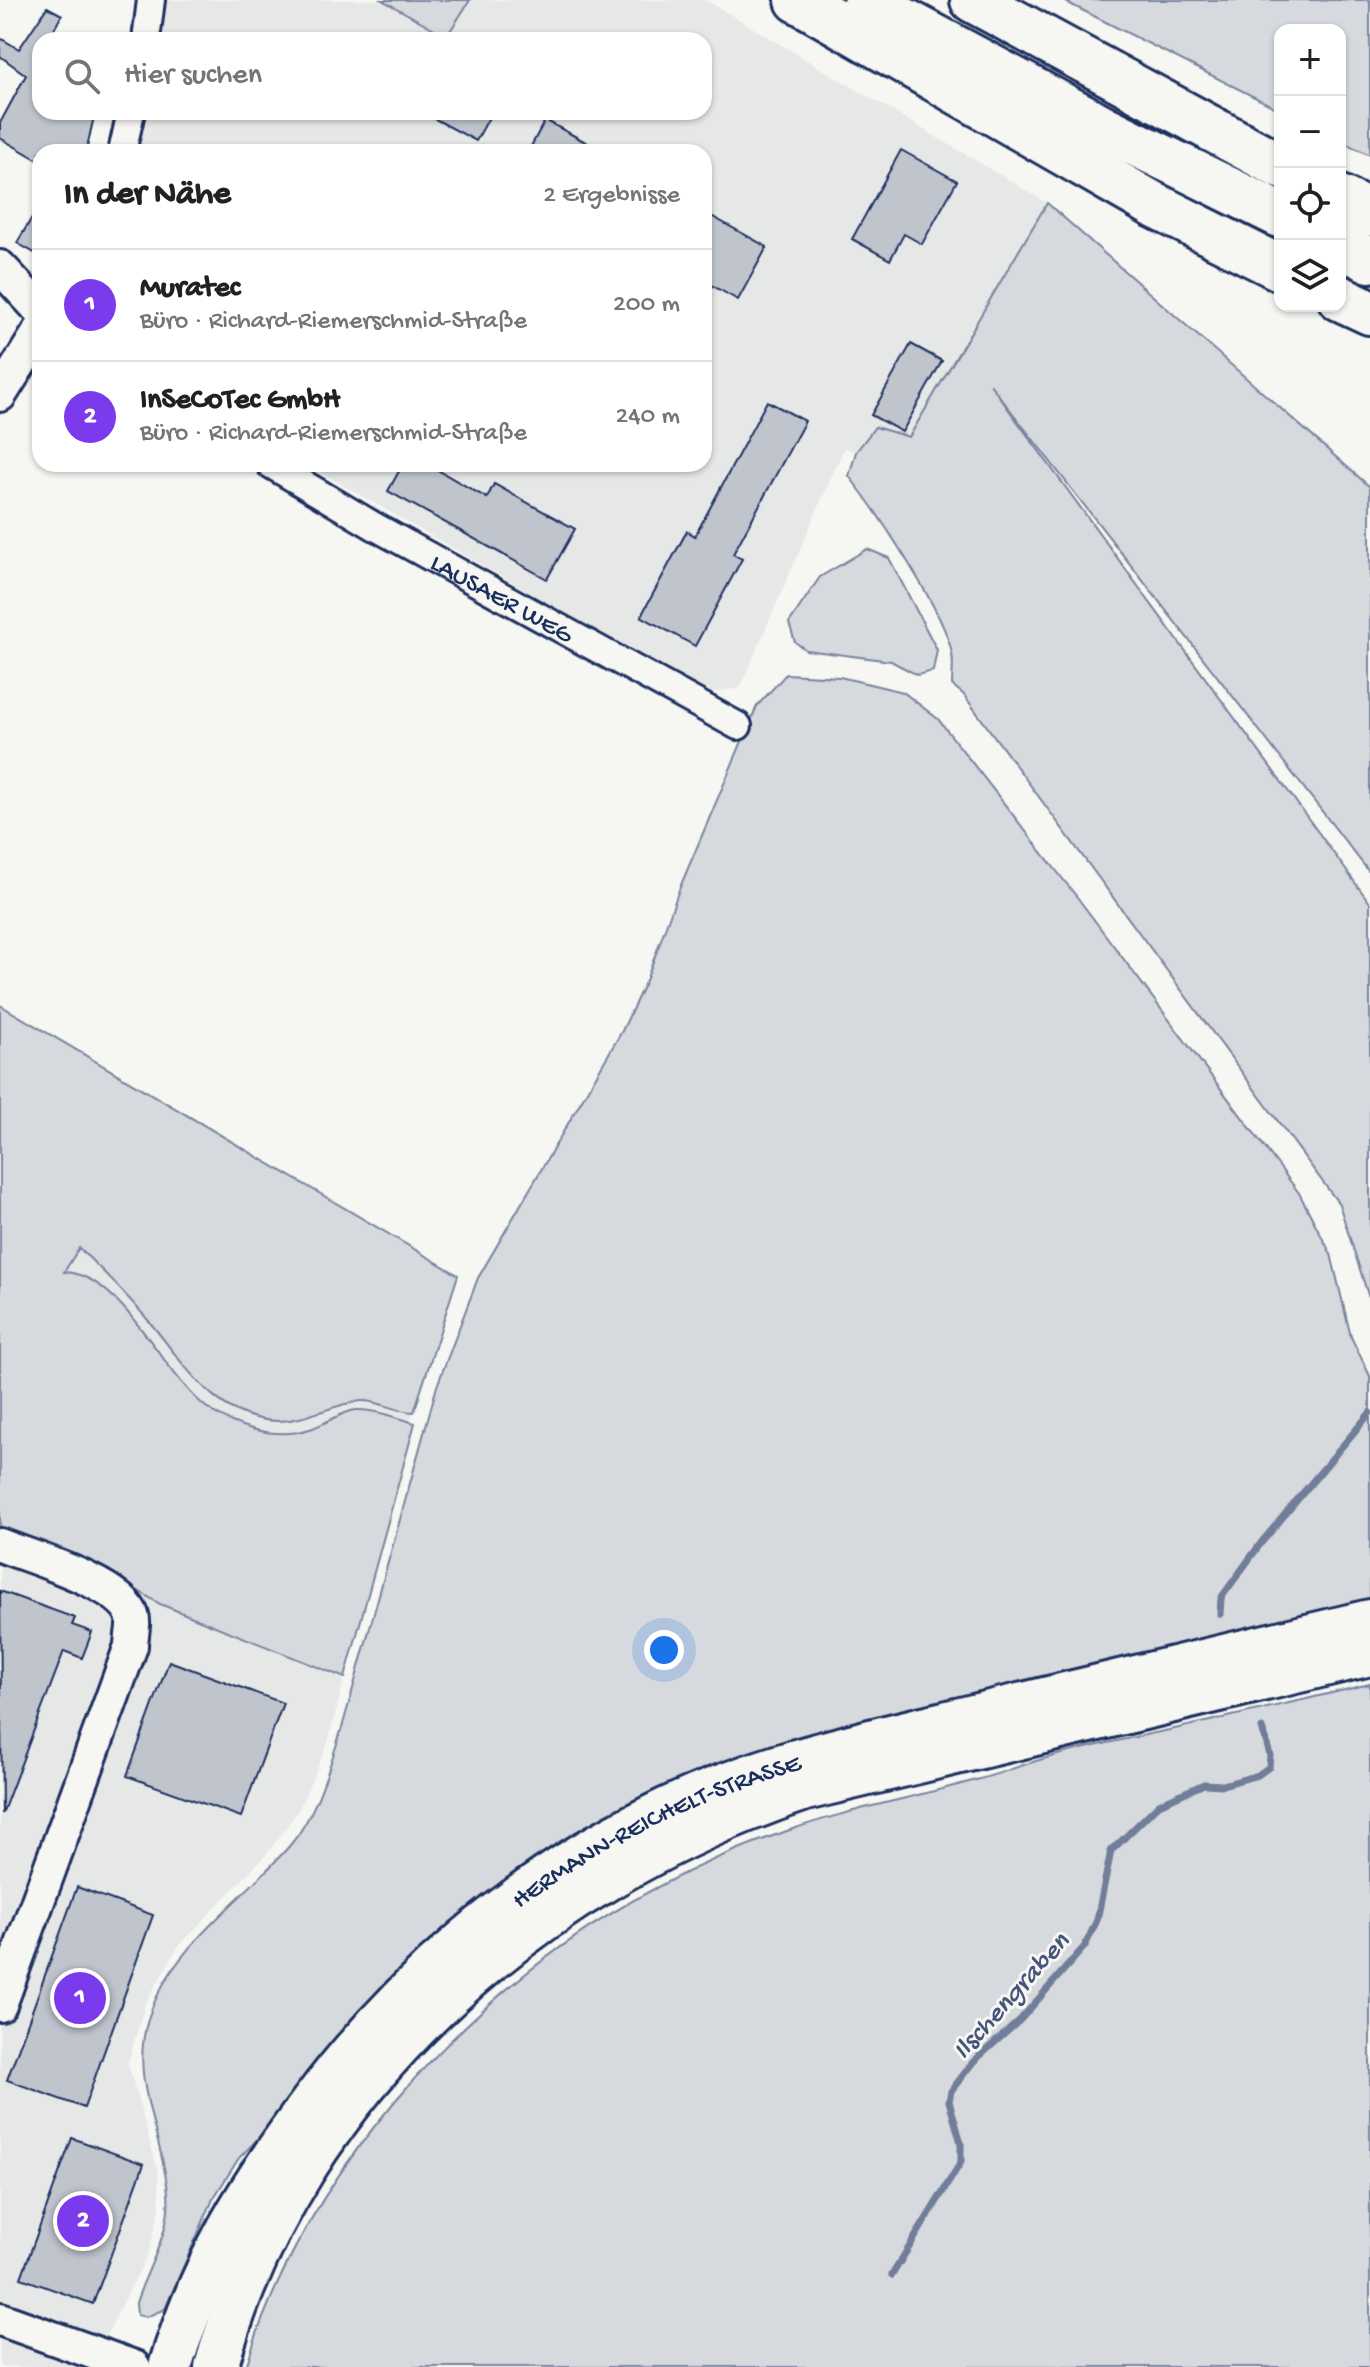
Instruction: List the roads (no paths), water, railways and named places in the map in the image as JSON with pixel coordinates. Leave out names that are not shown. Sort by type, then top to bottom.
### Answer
[{"type":"highway","points":[[798,0],[1156,206],[1274,265]]},
{"type":"highway","points":[[866,0],[1104,128],[1274,212]]},
{"type":"highway","points":[[973,0],[1274,163]]},
{"type":"highway","points":[[1346,201],[1370,213]]},
{"type":"highway","points":[[1346,248],[1370,260]]},
{"type":"highway","points":[[1346,301],[1370,312]]},
{"type":"main road","name":"HERMANN-REICHELT-STRASSE","points":[[170,2367],[195,2291],[227,2227],[267,2163],[350,2051],[446,1954],[556,1871],[654,1815],[798,1758],[1370,1621]]},
{"type":"main road","name":"HERMANN-REICHELT-STRASSE","points":[[216,2367],[250,2269],[271,2224],[335,2121],[385,2060],[468,1977],[576,1896],[618,1870],[715,1822],[805,1789],[1370,1654]]},
{"type":"street","points":[[147,32],[151,0]]},
{"type":"street","points":[[124,144],[129,120]]},
{"type":"street","points":[[0,267],[32,301]]},
{"type":"street","points":[[0,395],[32,344]]},
{"type":"street","name":"LAUSAER WEG","points":[[283,472],[374,526],[738,726]]},
{"type":"street","points":[[0,1545],[101,1586],[121,1599],[132,1615],[131,1646],[0,2005]]},
{"type":"street","points":[[0,2319],[134,2367]]},
{"type":"waterway","name":"Ilschengraben","points":[[1220,1614],[1221,1598],[1261,1543],[1370,1413]]},
{"type":"waterway","name":"Ilschengraben","points":[[892,2275],[961,2162],[961,2143],[949,2101],[951,2091],[973,2062],[1020,2020],[1085,1946],[1097,1920],[1111,1851],[1159,1804],[1204,1784],[1223,1785],[1258,1775],[1269,1767],[1270,1755],[1262,1728]]},
{"type":"place","name":"Muratec","points":[[80,1998]]},
{"type":"place","name":"InSeCoTec GmbH","points":[[83,2221]]}]
